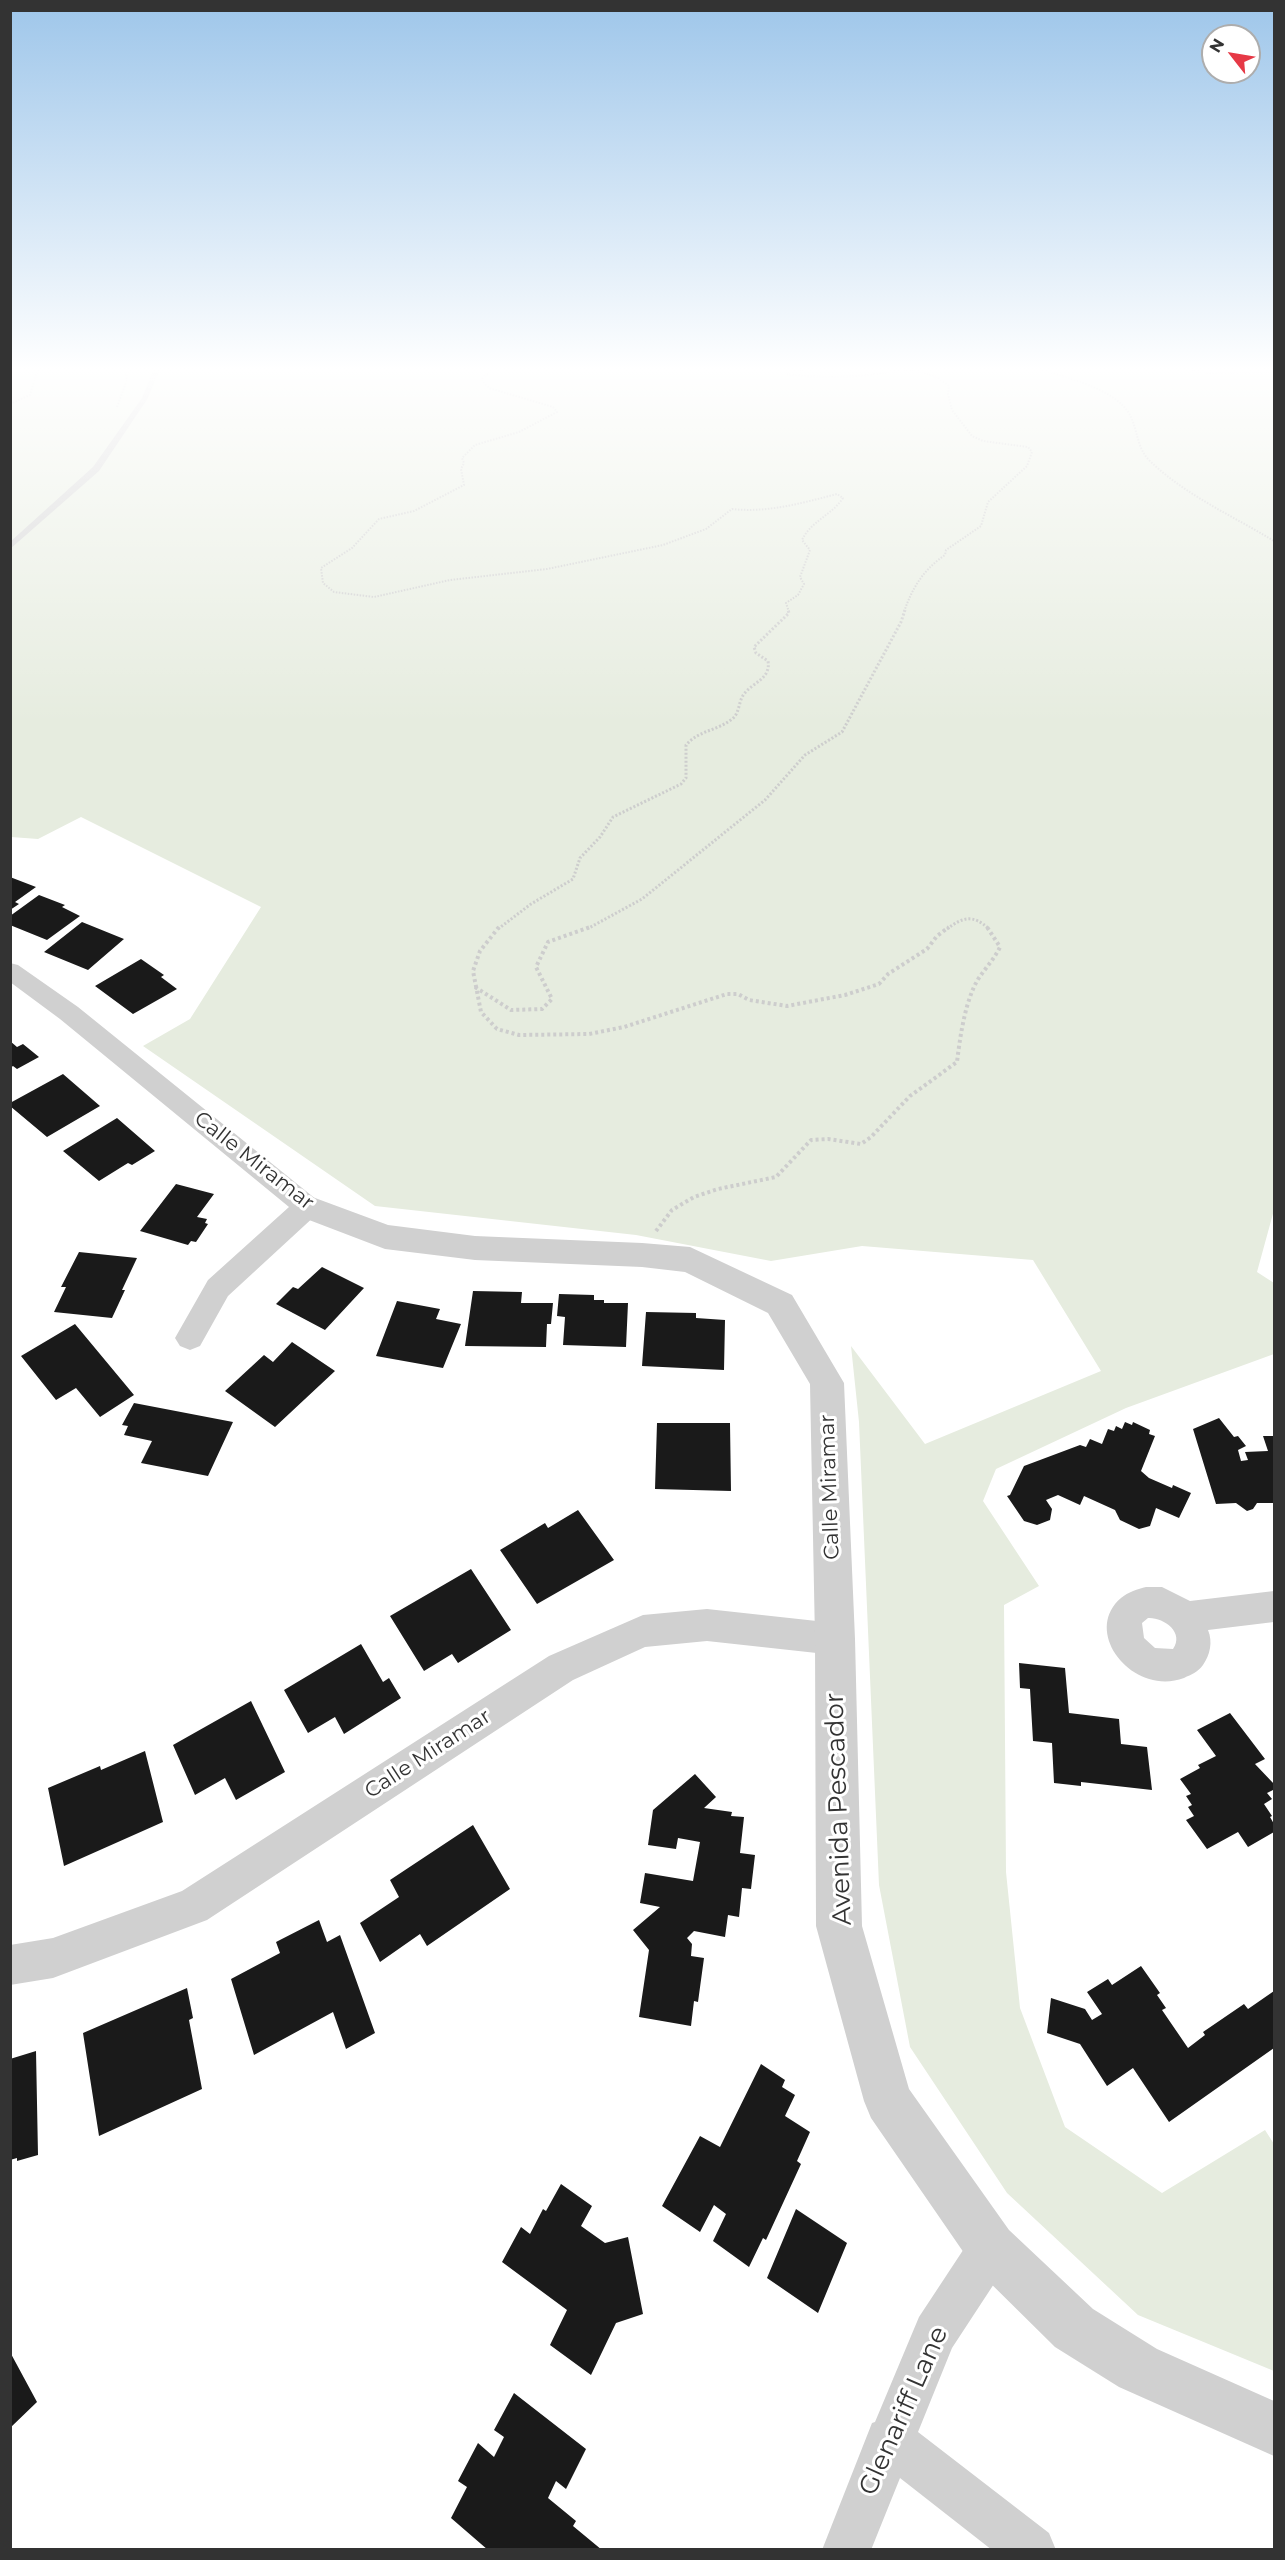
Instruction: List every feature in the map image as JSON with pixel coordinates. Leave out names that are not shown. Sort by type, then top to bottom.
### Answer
[{"type":"street","name":"Calle Miramar","points":[[10,970],[69,1013],[307,1207],[385,1237],[475,1248],[642,1255],[690,1260],[780,1304],[827,1383],[835,1640],[707,1625],[643,1631],[561,1668],[193,1906],[53,1958],[10,1965]]},
{"type":"street","points":[[190,1338],[218,1288],[307,1207]]},
{"type":"street","points":[[1185,1617],[1275,1607]]},
{"type":"street","name":"Avenida Pescador","points":[[835,1640],[839,1926],[888,2101],[991,2248],[1074,2328],[1138,2368],[1275,2429]]},
{"type":"street","name":"Glenariff Lane","points":[[846,2550],[889,2440],[935,2333],[991,2248]]},
{"type":"street","points":[[889,2440],[1032,2550]]},
{"type":"lane","points":[[10,547],[78,485]]},
{"type":"path","points":[[463,485],[414,511],[379,519],[352,548],[321,568],[321,579],[327,588],[338,594],[374,597],[450,580],[547,570],[670,543],[706,529],[732,509],[752,511],[789,506],[837,494],[843,498],[836,509],[808,527],[804,534],[802,540],[810,550],[805,570],[800,577],[804,584],[798,595],[786,603],[789,613],[754,647],[756,653],[770,664],[762,679],[742,696],[738,714],[726,723],[691,738],[686,745],[688,753],[685,766],[686,778],[681,784],[613,817],[600,837],[580,858],[573,879],[500,926],[475,960],[472,971],[474,986],[482,1011],[487,1020],[497,1029],[519,1035],[589,1034],[624,1027],[727,994],[738,994],[749,1000],[787,1006],[845,995],[879,984],[888,974],[927,948],[937,936],[960,919],[978,921],[990,928],[1000,947],[997,955],[974,986],[960,1037],[957,1062],[910,1096],[878,1127],[872,1137],[861,1144],[820,1139],[810,1141],[780,1175],[762,1183],[721,1187],[694,1195],[663,1219],[642,1255]]},
{"type":"path","points":[[474,986],[511,1010],[542,1009],[552,999],[536,967],[548,942],[581,932],[642,899],[765,800],[805,755],[842,732],[901,622],[911,591],[933,563],[945,555],[946,550],[981,526],[988,502],[1006,485]]},
{"type":"path","points":[[1184,485],[1275,541]]},
{"type":"shaded area","points":[[10,485],[1274,485],[1274,1210],[1257,1272],[1274,1283],[1274,1354],[1126,1408],[996,1469],[983,1501],[1039,1586],[1004,1605],[1006,1872],[1020,2008],[1065,2127],[1162,2193],[1265,2130],[1274,2144],[1274,2371],[1138,2315],[1007,2193],[910,2047],[879,1885],[859,1422],[851,1346],[925,1444],[1101,1371],[1033,1260],[862,1246],[771,1261],[636,1235],[375,1206],[143,1046],[190,1019],[261,907],[81,817],[38,839],[11,837]]},
{"type":"building","points":[[10,877],[36,887],[15,902],[19,904],[10,910]]},
{"type":"building","points":[[39,895],[65,905],[62,907],[80,916],[47,940],[10,925],[10,916]]},
{"type":"building","points":[[82,922],[124,939],[88,970],[44,952]]},
{"type":"building","points":[[141,959],[164,975],[161,977],[177,989],[133,1014],[95,986]]},
{"type":"building","points":[[10,1041],[17,1047],[23,1044],[39,1057],[17,1069],[13,1066],[10,1068]]},
{"type":"building","points":[[63,1074],[100,1106],[47,1137],[10,1106],[10,1103]]},
{"type":"building","points":[[117,1118],[155,1151],[132,1165],[128,1163],[99,1181],[63,1151]]},
{"type":"building","points":[[176,1184],[214,1194],[197,1217],[207,1219],[205,1223],[208,1224],[196,1242],[191,1241],[188,1245],[140,1231]]},
{"type":"building","points":[[79,1252],[137,1258],[112,1318],[54,1312],[66,1287],[61,1287]]},
{"type":"building","points":[[322,1267],[364,1288],[325,1330],[276,1304],[293,1287],[298,1289]]},
{"type":"building","points":[[473,1291],[522,1292],[521,1303],[553,1303],[551,1324],[547,1324],[546,1347],[465,1346]]},
{"type":"building","points":[[559,1294],[594,1295],[594,1300],[604,1300],[604,1303],[628,1303],[626,1347],[563,1345],[565,1317],[557,1316]]},
{"type":"building","points":[[397,1301],[440,1309],[436,1319],[461,1324],[443,1368],[376,1356]]},
{"type":"building","points":[[646,1312],[696,1313],[696,1318],[725,1320],[724,1370],[642,1366]]},
{"type":"building","points":[[75,1324],[134,1395],[100,1417],[76,1388],[56,1400],[21,1356]]},
{"type":"building","points":[[292,1342],[335,1371],[275,1427],[225,1391],[264,1355],[273,1362]]},
{"type":"building","points":[[134,1403],[233,1422],[208,1476],[141,1463],[152,1441],[124,1435],[128,1426],[122,1425]]},
{"type":"building","points":[[1219,1418],[1234,1437],[1238,1436],[1246,1446],[1238,1450],[1241,1461],[1248,1460],[1245,1452],[1268,1451],[1263,1436],[1274,1436],[1274,1503],[1257,1503],[1253,1509],[1247,1511],[1236,1503],[1216,1504],[1193,1429]]},
{"type":"building","points":[[1125,1422],[1132,1425],[1133,1422],[1150,1430],[1149,1434],[1155,1436],[1141,1471],[1149,1478],[1191,1493],[1179,1518],[1156,1508],[1150,1526],[1139,1529],[1120,1520],[1115,1510],[1084,1496],[1080,1505],[1058,1495],[1046,1500],[1052,1509],[1050,1520],[1037,1525],[1024,1521],[1007,1496],[1010,1495],[1024,1466],[1080,1445],[1086,1447],[1090,1439],[1102,1444],[1108,1429],[1114,1431],[1116,1426],[1122,1429]]},
{"type":"building","points":[[657,1423],[730,1423],[731,1491],[655,1489]]},
{"type":"building","points":[[578,1510],[614,1560],[537,1604],[500,1550],[545,1523],[548,1528]]},
{"type":"building","points":[[471,1569],[511,1630],[458,1663],[452,1654],[424,1671],[390,1616]]},
{"type":"building","points":[[361,1644],[383,1682],[389,1678],[401,1698],[344,1734],[335,1717],[308,1733],[284,1690]]},
{"type":"building","points":[[1019,1663],[1065,1668],[1069,1713],[1119,1719],[1121,1744],[1147,1747],[1152,1790],[1081,1782],[1081,1786],[1054,1783],[1052,1743],[1033,1741],[1030,1689],[1020,1688]]},
{"type":"building","points":[[251,1701],[285,1772],[236,1800],[225,1778],[195,1795],[173,1745]]},
{"type":"building","points":[[1230,1713],[1265,1759],[1255,1764],[1274,1784],[1273,1790],[1267,1793],[1272,1799],[1264,1804],[1272,1816],[1270,1817],[1274,1824],[1274,1832],[1248,1847],[1238,1832],[1207,1849],[1186,1820],[1194,1816],[1188,1807],[1192,1805],[1186,1796],[1191,1794],[1180,1779],[1200,1768],[1198,1765],[1216,1756],[1197,1730]]},
{"type":"building","points":[[145,1751],[163,1822],[64,1866],[48,1788],[100,1766],[101,1770]]},
{"type":"building","points":[[695,1774],[716,1797],[704,1808],[732,1812],[731,1816],[744,1817],[740,1853],[755,1855],[751,1889],[742,1888],[739,1917],[728,1915],[725,1937],[694,1931],[687,1938],[692,1944],[691,1956],[704,1958],[698,2002],[694,2001],[691,2026],[639,2017],[649,1950],[633,1930],[660,1907],[640,1903],[645,1873],[693,1881],[700,1842],[678,1838],[676,1849],[648,1845],[653,1810]]},
{"type":"building","points":[[473,1825],[510,1889],[427,1946],[420,1934],[380,1962],[360,1923],[399,1897],[390,1880]]},
{"type":"building","points":[[319,1920],[327,1942],[340,1935],[375,2033],[346,2049],[333,2012],[254,2055],[231,1979],[280,1953],[276,1942]]},
{"type":"building","points":[[1141,1966],[1160,1993],[1157,1995],[1166,2008],[1162,2010],[1188,2048],[1205,2035],[1203,2032],[1244,2004],[1248,2009],[1274,1991],[1274,2048],[1169,2122],[1133,2068],[1107,2086],[1080,2044],[1047,2033],[1051,1998],[1085,2009],[1092,2020],[1102,2014],[1087,1992],[1108,1979],[1112,1985]]},
{"type":"building","points":[[187,1988],[193,2018],[189,2020],[202,2089],[99,2136],[83,2033]]},
{"type":"building","points":[[36,2051],[38,2155],[17,2161],[17,2158],[10,2160],[10,2059]]},
{"type":"building","points":[[761,2064],[785,2080],[782,2087],[795,2095],[785,2116],[810,2132],[797,2161],[801,2164],[766,2240],[763,2238],[749,2267],[713,2241],[726,2214],[714,2205],[700,2232],[662,2206],[700,2136],[720,2147]]},
{"type":"building","points":[[561,2184],[592,2206],[581,2226],[605,2243],[628,2237],[643,2314],[616,2323],[591,2375],[550,2345],[567,2310],[502,2262],[521,2227],[530,2234],[543,2209],[546,2211]]},
{"type":"building","points":[[796,2209],[847,2243],[818,2313],[767,2278]]},
{"type":"building","points":[[10,2352],[37,2402],[10,2428]]},
{"type":"building","points":[[514,2393],[586,2449],[566,2489],[556,2481],[548,2498],[576,2521],[573,2526],[602,2550],[488,2550],[451,2518],[467,2487],[458,2481],[478,2443],[494,2457],[504,2437],[494,2430]]}]
